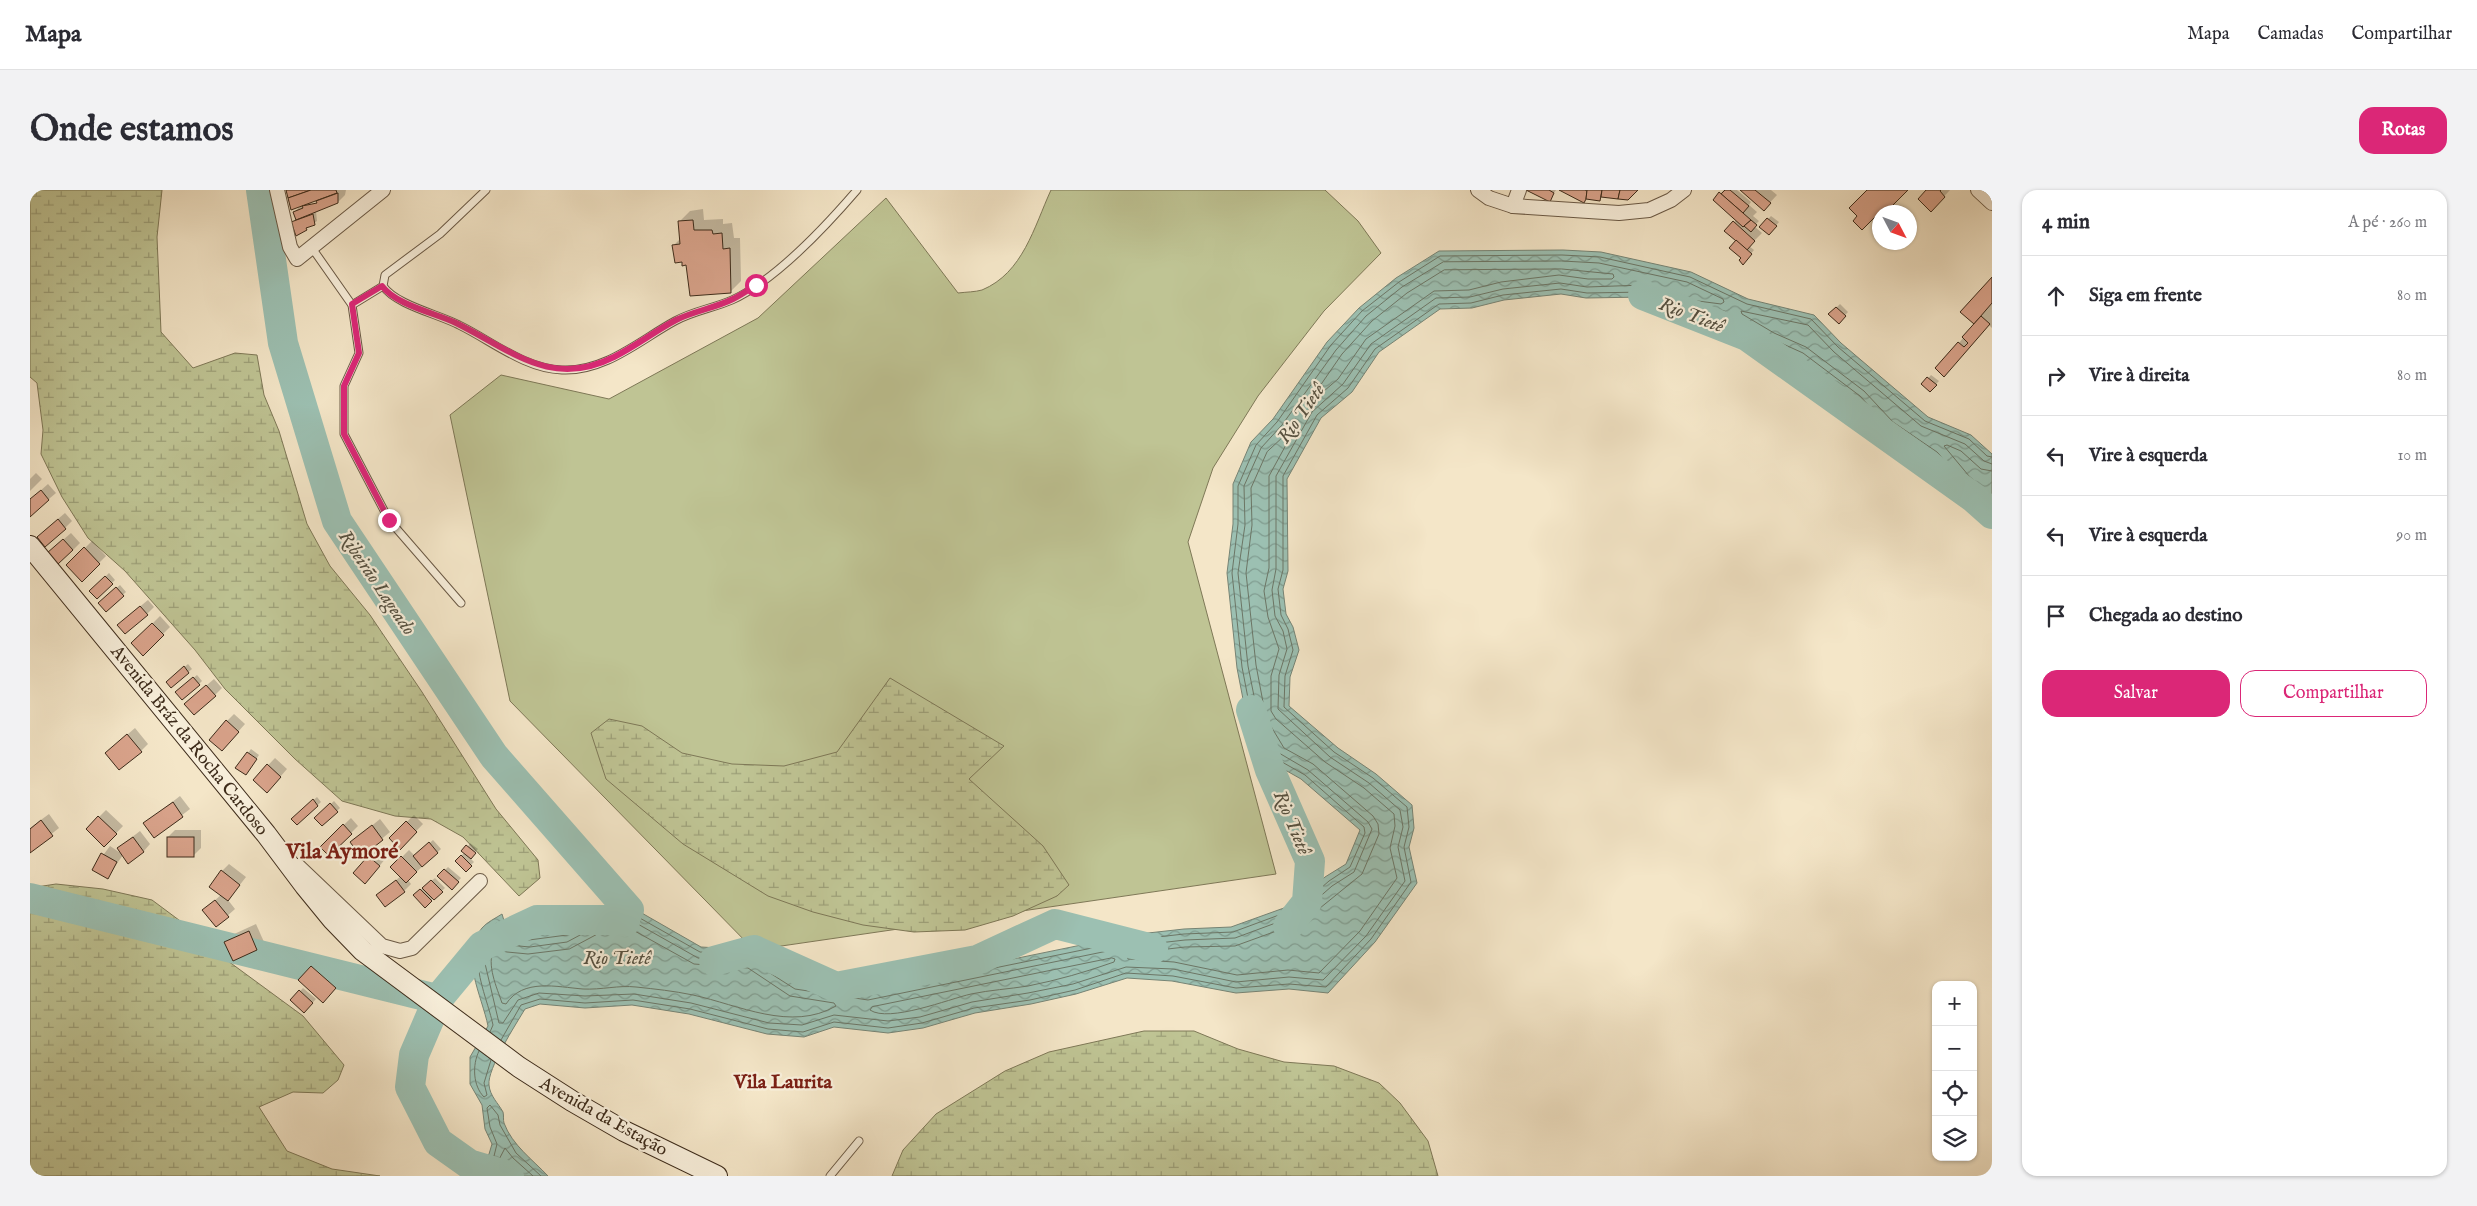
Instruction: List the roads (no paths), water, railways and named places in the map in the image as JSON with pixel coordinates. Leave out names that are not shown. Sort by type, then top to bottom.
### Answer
[{"type":"street","points":[[278,190],[290,247],[297,259],[383,190]]},
{"type":"street","points":[[1478,190],[1489,198],[1513,206],[1619,214],[1648,210],[1671,200],[1684,190]]},
{"type":"street","points":[[1513,206],[1519,190]]},
{"type":"street","points":[[1978,190],[1992,203]]},
{"type":"street","name":"Avenida Bráz da Rocha Cardoso","points":[[30,546],[159,701],[332,919],[364,951],[394,975]]},
{"type":"street","points":[[282,856],[302,869],[382,946],[400,951],[412,948],[480,880]]},
{"type":"street","name":"Avenida da Estação","points":[[394,975],[519,1067],[624,1131],[717,1176]]},
{"type":"lane","points":[[352,304],[382,286],[385,275],[440,234],[486,190]]},
{"type":"lane","points":[[382,286],[395,298],[450,320],[516,356],[544,367],[562,370],[582,369],[612,358],[678,319],[734,299],[756,285],[810,242],[856,190]]},
{"type":"lane","points":[[312,248],[352,304],[359,353],[344,386],[344,434],[389,520],[461,603]]},
{"type":"lane","points":[[830,1176],[858,1141]]},
{"type":"water","name":"Rio Tietê","points":[[1563,250],[1601,252],[1691,272],[1748,299],[1814,315],[1841,343],[1928,417],[1971,435],[1992,454],[1992,520],[1956,490],[1930,461],[1885,431],[1857,400],[1800,357],[1769,343],[1722,316],[1672,309],[1644,297],[1586,298],[1561,294],[1504,300],[1472,308],[1440,309],[1379,352],[1352,392],[1321,418],[1287,479],[1288,571],[1283,589],[1286,614],[1293,627],[1299,650],[1290,677],[1289,706],[1338,748],[1376,774],[1412,805],[1414,828],[1409,847],[1417,883],[1375,942],[1328,993],[1289,989],[1236,993],[1172,981],[1127,978],[1076,994],[1031,1004],[975,1013],[923,1028],[888,1033],[834,1027],[804,1037],[767,1034],[689,1014],[632,1005],[585,1008],[540,1004],[525,1009],[497,1058],[489,1085],[493,1096],[503,1112],[504,1123],[512,1138],[523,1152],[548,1176],[482,1176],[480,1170],[492,1144],[485,1129],[482,1105],[470,1084],[470,1057],[488,1026],[474,976],[472,950],[475,939],[482,928],[502,914],[508,934],[529,935],[566,931],[609,906],[640,912],[701,947],[754,950],[798,978],[867,989],[1130,935],[1184,929],[1231,927],[1295,904],[1325,877],[1346,864],[1360,830],[1301,779],[1271,762],[1248,725],[1237,668],[1227,573],[1233,524],[1233,484],[1251,442],[1273,419],[1327,342],[1359,308],[1396,278],[1439,251]]},
{"type":"waterway","name":"Ribeirão Lageado","points":[[261,190],[283,343],[337,521],[494,756],[629,910]]},
{"type":"waterway","name":"Rio Tietê","points":[[1643,295],[1747,336],[1974,498],[1992,514]]},
{"type":"waterway","name":"Rio Tietê","points":[[1251,710],[1270,770],[1310,861],[1307,902],[1288,926]]},
{"type":"waterway","points":[[30,898],[437,999]]},
{"type":"waterway","name":"Rio Tietê","points":[[509,1176],[469,1164],[438,1142],[410,1087],[414,1055],[438,999],[482,946],[537,920],[621,920],[625,922]]},
{"type":"waterway","name":"Rio Tietê","points":[[714,961],[754,950],[836,987],[977,960],[1055,924],[1153,949]]},
{"type":"district","name":"Vila Aymoré","points":[[342,850]]},
{"type":"district","name":"Vila Laurita","points":[[783,1081]]}]
